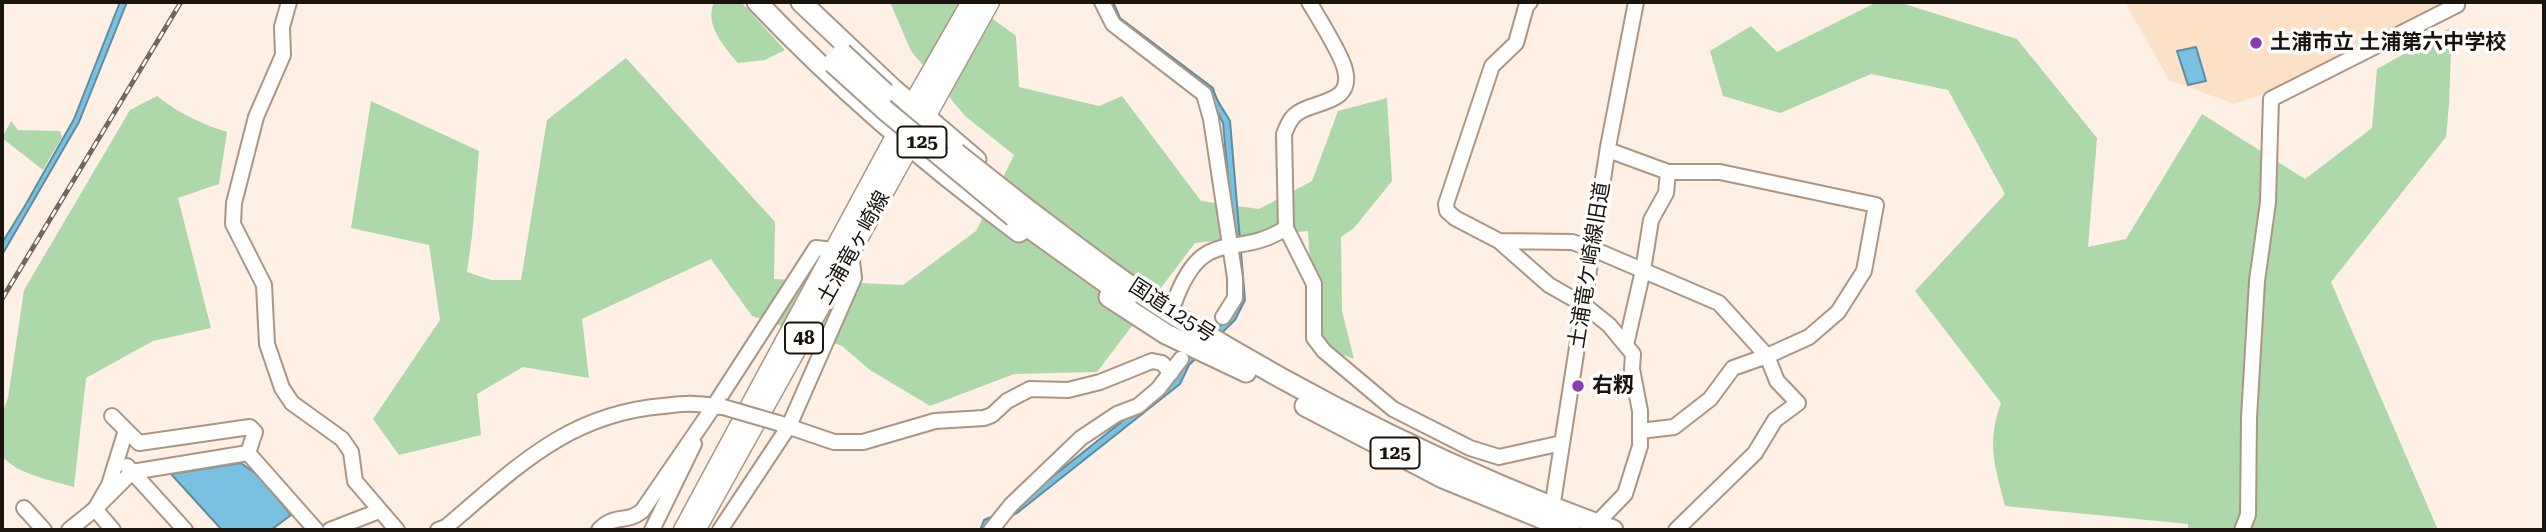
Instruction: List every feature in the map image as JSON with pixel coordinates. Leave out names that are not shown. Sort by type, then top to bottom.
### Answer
[{"type":"highway","points":[[757,2],[833,76],[976,200],[1118,304],[1166,334],[1249,366]]},
{"type":"highway","name":"国道125号","points":[[771,2],[946,146],[1018,212],[1249,366],[1450,463],[1570,530]]},
{"type":"highway","name":"国道125号","points":[[790,2],[837,58]]},
{"type":"highway","points":[[801,2],[848,48],[983,166],[1085,243],[1174,303],[1249,366]]},
{"type":"highway","name":"国道125号","points":[[1551,520],[1605,527]]},
{"type":"main road","name":"土浦竜ヶ崎線","points":[[683,530],[904,139],[971,2]]},
{"type":"main road","name":"土浦竜ヶ崎線","points":[[919,111],[954,64],[990,2]]},
{"type":"main road","name":"土浦竜ヶ崎線","points":[[696,530],[842,252]]},
{"type":"street","points":[[289,2],[282,27],[283,55],[256,117],[234,203],[233,224],[264,285],[267,345],[282,388],[292,403],[342,439],[351,452],[355,481],[397,530]]},
{"type":"street","points":[[1102,2],[1113,24],[1204,94],[1211,119],[1235,298],[1223,317]]},
{"type":"street","points":[[1309,2],[1345,69],[1345,85],[1335,100],[1296,113],[1284,134],[1286,228],[1314,284],[1314,338],[1324,351],[1393,409],[1470,448],[1499,457],[1562,443]]},
{"type":"street","name":"土浦竜ケ崎線旧道","points":[[1551,520],[1608,150],[1636,2]]},
{"type":"street","points":[[2242,530],[2248,515],[2249,418],[2255,309],[2267,202],[2271,99],[2457,5],[2457,2]]},
{"type":"street","points":[[1524,4],[1516,43],[1492,66],[1446,204],[1447,211],[1499,241],[1549,285],[1584,305],[1609,325],[1633,354],[1632,369],[1640,411],[1640,446],[1625,494],[1605,527]]},
{"type":"street","points":[[1608,150],[1668,172],[1720,172],[1876,205],[1864,271],[1838,312],[1809,337],[1733,368],[1710,399],[1674,427],[1640,431]]},
{"type":"street","points":[[1626,345],[1651,220],[1666,193],[1668,172]]},
{"type":"street","points":[[1174,303],[1195,261],[1214,249],[1268,238],[1286,228]]},
{"type":"street","points":[[1499,241],[1572,242],[1719,303],[1767,356],[1777,381],[1798,404],[1775,420],[1755,453],[1676,530]]},
{"type":"street","points":[[599,530],[607,522],[635,517],[642,511],[695,430],[719,407],[816,248],[842,252],[854,278],[783,425],[720,530]]},
{"type":"street","points":[[991,530],[1011,505],[1081,438],[1117,414],[1138,406],[1181,359]]},
{"type":"street","points":[[438,530],[446,527],[537,451],[562,435],[603,417],[635,408],[693,403],[719,407],[834,442],[863,442],[935,421],[984,418],[992,415],[1007,401],[1030,389],[1068,390],[1100,382],[1152,361],[1162,363],[1171,373]]},
{"type":"street","points":[[112,416],[139,443],[250,428],[255,432],[248,453]]},
{"type":"street","points":[[95,509],[120,458],[127,430]]},
{"type":"street","points":[[652,530],[694,446],[695,430]]},
{"type":"street","points":[[69,530],[95,509],[132,472],[248,453]]},
{"type":"street","points":[[248,453],[316,530]]},
{"type":"street","points":[[120,458],[185,530]]},
{"type":"street","points":[[24,508],[44,530]]},
{"type":"street","points":[[95,509],[113,530]]},
{"type":"street","points":[[330,530],[379,512]]},
{"type":"shaded area","name":"土浦市立 土浦第六中学校","points":[[2125,2],[2450,2],[2264,94],[2234,104],[2169,80]]},
{"type":"green space","points":[[714,2],[741,2],[785,50],[765,60],[738,63],[717,35],[712,19]]},
{"type":"green space","points":[[890,2],[970,2],[1016,36],[1019,87],[1099,106],[1122,96],[1201,201],[1259,209],[1312,181],[1338,111],[1387,98],[1392,181],[1354,228],[1341,237],[1342,311],[1354,359],[1314,344],[1308,231],[1195,243],[1097,372],[1014,374],[930,406],[870,370],[842,346],[752,316],[711,259],[582,319],[589,378],[523,367],[477,394],[481,435],[399,455],[373,419],[440,320],[429,245],[351,228],[371,101],[479,151],[467,272],[491,280],[521,280],[547,120],[626,58],[775,222],[774,279],[903,285],[976,231],[1014,155],[965,116],[911,51]]},
{"type":"green space","points":[[1877,2],[1898,2],[2017,39],[2097,138],[2088,247],[2126,239],[2202,114],[2305,179],[2372,128],[2377,69],[2452,27],[2446,137],[2331,282],[2438,530],[2188,530],[2188,524],[2005,506],[1995,467],[1993,443],[2001,403],[1915,291],[2005,194],[1948,90],[1871,74],[1780,113],[1723,96],[1710,51],[1751,26],[1777,52]]},
{"type":"green space","points":[[157,96],[190,117],[227,132],[219,184],[178,198],[211,328],[153,341],[86,378],[74,487],[26,472],[2,456],[2,413],[8,398],[24,290],[130,110]]},
{"type":"green space","points":[[11,121],[18,130],[60,131],[62,137],[43,170],[2,138]]},
{"type":"water","points":[[120,2],[127,2],[79,122],[2,255],[2,243],[74,119]]},
{"type":"water","points":[[1105,2],[1113,2],[1120,18],[1213,88],[1230,121],[1245,300],[1235,320],[1189,365],[1180,384],[1017,513],[990,524],[987,530],[980,530],[984,520],[1013,508],[1174,380],[1184,361],[1230,316],[1239,299],[1223,123],[1215,107],[1115,22]]},
{"type":"water","points":[[2196,47],[2206,81],[2188,85],[2177,51]]},
{"type":"water","points":[[241,463],[259,476],[291,515],[271,530],[222,530],[171,474]]},
{"type":"railway","points":[[2,299],[181,2]]},
{"type":"place","name":"土浦市立 土浦第六中学校","points":[[2256,43]]},
{"type":"place","name":"右籾","points":[[1578,386]]}]
